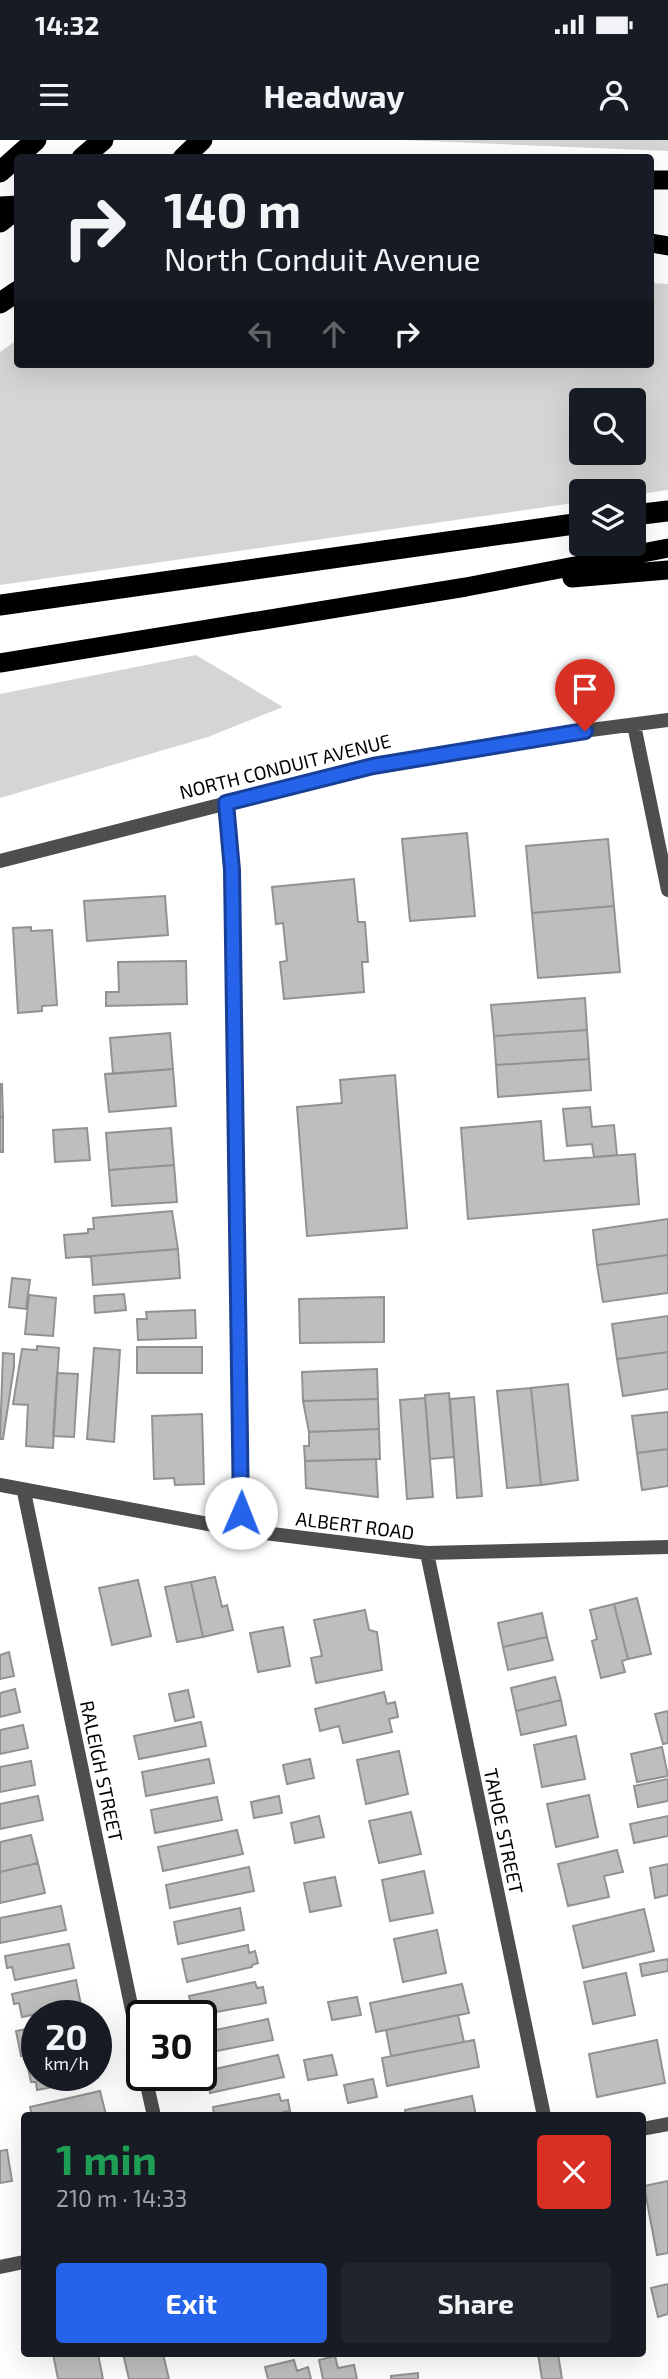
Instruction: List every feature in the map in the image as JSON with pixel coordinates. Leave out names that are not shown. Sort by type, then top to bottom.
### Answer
[{"type":"highway","points":[[20,154],[36,140]]},
{"type":"highway","points":[[87,154],[103,140]]},
{"type":"highway","points":[[187,154],[202,140]]},
{"type":"highway","points":[[0,172],[14,160]]},
{"type":"highway","points":[[0,222],[14,210]]},
{"type":"highway","points":[[646,513],[668,510]]},
{"type":"highway","points":[[0,605],[569,525]]},
{"type":"highway","points":[[0,663],[466,587],[668,548]]},
{"type":"highway","points":[[466,587],[668,570]]},
{"type":"street","name":"NORTH CONDUIT AVENUE","points":[[0,861],[373,766],[668,720]]},
{"type":"street","points":[[634,725],[668,890]]},
{"type":"street","points":[[226,803],[232,870],[240,1530]]},
{"type":"street","name":"ALBERT ROAD","points":[[0,1485],[24,1492],[240,1530],[427,1553],[668,1547]]},
{"type":"street","name":"RALEIGH STREET","points":[[24,1492],[130,2000]]},
{"type":"street","name":"TAHOE STREET","points":[[427,1553],[543,2112]]},
{"type":"street","points":[[148,2091],[153,2112]]},
{"type":"street","points":[[646,2128],[668,2123]]},
{"type":"street","points":[[0,2267],[21,2263]]},
{"type":"shaded area","points":[[401,140],[668,140],[668,151]]},
{"type":"shaded area","points":[[654,283],[668,284],[668,490],[646,493],[646,479],[569,479],[569,504],[0,585],[0,352],[14,342],[14,368],[654,368]]},
{"type":"shaded area","points":[[196,655],[283,707],[208,737],[0,798],[0,694]]},
{"type":"building","points":[[467,833],[475,916],[410,921],[402,839]]},
{"type":"building","points":[[608,839],[614,906],[532,913],[526,846]]},
{"type":"building","points":[[354,879],[358,922],[365,922],[368,962],[362,962],[364,992],[284,999],[280,962],[287,961],[283,923],[276,924],[272,887]]},
{"type":"building","points":[[165,896],[168,935],[87,941],[84,901]]},
{"type":"building","points":[[614,906],[620,972],[538,978],[532,913]]},
{"type":"building","points":[[31,927],[31,931],[52,930],[57,1005],[42,1006],[42,1011],[18,1013],[13,928]]},
{"type":"building","points":[[186,961],[187,1004],[106,1006],[106,992],[119,992],[118,962]]},
{"type":"building","points":[[585,998],[587,1030],[494,1036],[491,1005]]},
{"type":"building","points":[[587,1030],[589,1059],[496,1065],[494,1036]]},
{"type":"building","points":[[170,1033],[173,1069],[113,1074],[110,1038]]},
{"type":"building","points":[[589,1059],[591,1090],[498,1097],[496,1065]]},
{"type":"building","points":[[173,1069],[176,1106],[109,1112],[105,1074]]},
{"type":"building","points":[[395,1075],[407,1228],[307,1236],[297,1107],[342,1103],[340,1080]]},
{"type":"building","points":[[2,1084],[3,1117],[0,1117]]},
{"type":"building","points":[[590,1107],[592,1127],[614,1125],[617,1155],[594,1157],[592,1144],[567,1146],[563,1109]]},
{"type":"building","points":[[0,1117],[3,1117],[3,1152],[0,1152]]},
{"type":"building","points":[[541,1121],[544,1161],[635,1154],[639,1204],[468,1219],[461,1128]]},
{"type":"building","points":[[87,1128],[90,1160],[55,1162],[53,1130]]},
{"type":"building","points":[[171,1128],[174,1165],[109,1170],[106,1133]]},
{"type":"building","points":[[174,1165],[177,1202],[112,1206],[109,1170]]},
{"type":"building","points":[[172,1211],[178,1249],[66,1258],[64,1235],[88,1233],[88,1229],[94,1229],[93,1218]]},
{"type":"building","points":[[668,1219],[668,1255],[597,1265],[593,1230]]},
{"type":"building","points":[[178,1249],[180,1278],[93,1285],[91,1256]]},
{"type":"building","points":[[668,1255],[668,1293],[603,1302],[597,1265]]},
{"type":"building","points":[[12,1278],[30,1280],[26,1309],[9,1307]]},
{"type":"building","points":[[124,1294],[126,1310],[95,1313],[94,1296]]},
{"type":"building","points":[[29,1295],[56,1298],[53,1336],[25,1334]]},
{"type":"building","points":[[384,1297],[384,1342],[300,1343],[299,1299]]},
{"type":"building","points":[[195,1310],[196,1338],[138,1340],[137,1319],[147,1319],[146,1312]]},
{"type":"building","points":[[668,1316],[668,1352],[617,1359],[612,1324]]},
{"type":"building","points":[[37,1346],[59,1348],[53,1448],[26,1446],[28,1405],[13,1404],[22,1349],[37,1350]]},
{"type":"building","points":[[137,1347],[202,1347],[202,1373],[137,1373]]},
{"type":"building","points":[[94,1348],[120,1350],[114,1442],[87,1439]]},
{"type":"building","points":[[668,1352],[668,1389],[623,1396],[617,1359]]},
{"type":"building","points":[[3,1353],[14,1354],[14,1367],[3,1439],[0,1439]]},
{"type":"building","points":[[377,1369],[378,1399],[303,1401],[302,1372]]},
{"type":"building","points":[[57,1373],[78,1374],[74,1437],[53,1436]]},
{"type":"building","points":[[568,1384],[578,1480],[541,1485],[531,1388]]},
{"type":"building","points":[[531,1388],[541,1485],[507,1488],[497,1391]]},
{"type":"building","points":[[449,1393],[454,1457],[430,1459],[425,1395]]},
{"type":"building","points":[[474,1397],[482,1496],[457,1498],[450,1399]]},
{"type":"building","points":[[425,1398],[433,1497],[407,1499],[400,1400]]},
{"type":"building","points":[[378,1399],[379,1429],[309,1432],[303,1401]]},
{"type":"building","points":[[668,1412],[668,1449],[637,1453],[632,1416]]},
{"type":"building","points":[[202,1414],[204,1484],[175,1485],[174,1478],[154,1479],[152,1416]]},
{"type":"building","points":[[379,1429],[380,1459],[305,1461],[304,1446],[309,1446],[309,1432]]},
{"type":"building","points":[[668,1449],[668,1486],[642,1490],[637,1453]]},
{"type":"building","points":[[376,1459],[378,1497],[306,1488],[305,1461]]},
{"type":"building","points":[[215,1577],[222,1607],[227,1605],[233,1630],[203,1637],[191,1582]]},
{"type":"building","points":[[138,1580],[151,1636],[112,1645],[99,1588]]},
{"type":"building","points":[[191,1582],[203,1637],[177,1642],[165,1587]]},
{"type":"building","points":[[637,1598],[651,1654],[628,1659],[614,1604]]},
{"type":"building","points":[[614,1604],[628,1659],[622,1661],[625,1672],[601,1678],[592,1641],[597,1639],[590,1610]]},
{"type":"building","points":[[365,1610],[369,1630],[377,1632],[382,1670],[316,1683],[311,1658],[322,1656],[314,1620]]},
{"type":"building","points":[[542,1613],[547,1637],[503,1647],[498,1623]]},
{"type":"building","points":[[283,1627],[290,1666],[258,1672],[250,1633]]},
{"type":"building","points":[[547,1637],[553,1660],[508,1670],[503,1647]]},
{"type":"building","points":[[9,1652],[14,1676],[0,1679],[0,1655]]},
{"type":"building","points":[[555,1677],[561,1700],[516,1711],[511,1688]]},
{"type":"building","points":[[15,1689],[20,1712],[0,1717],[0,1693]]},
{"type":"building","points":[[188,1690],[194,1717],[175,1721],[169,1694]]},
{"type":"building","points":[[384,1692],[387,1704],[395,1702],[398,1717],[389,1719],[392,1732],[343,1743],[339,1726],[320,1731],[315,1709]]},
{"type":"building","points":[[561,1700],[566,1725],[521,1735],[516,1711]]},
{"type":"building","points":[[668,1711],[668,1743],[663,1744],[655,1714]]},
{"type":"building","points":[[201,1722],[206,1746],[139,1759],[134,1736]]},
{"type":"building","points":[[23,1725],[28,1748],[0,1754],[0,1730]]},
{"type":"building","points":[[576,1736],[585,1779],[542,1787],[534,1745]]},
{"type":"building","points":[[662,1747],[668,1776],[637,1782],[631,1754]]},
{"type":"building","points":[[399,1751],[408,1794],[366,1804],[357,1760]]},
{"type":"building","points":[[209,1759],[214,1783],[146,1796],[142,1772]]},
{"type":"building","points":[[310,1759],[314,1778],[287,1784],[283,1765]]},
{"type":"building","points":[[31,1761],[35,1785],[0,1792],[0,1767]]},
{"type":"building","points":[[668,1779],[668,1801],[638,1807],[634,1786]]},
{"type":"building","points":[[589,1795],[598,1837],[556,1847],[547,1804]]},
{"type":"building","points":[[38,1796],[43,1820],[0,1829],[0,1804]]},
{"type":"building","points":[[279,1796],[282,1813],[254,1818],[251,1802]]},
{"type":"building","points":[[217,1797],[222,1820],[155,1833],[151,1810]]},
{"type":"building","points":[[411,1812],[421,1854],[379,1863],[369,1821]]},
{"type":"building","points":[[319,1816],[324,1837],[295,1843],[291,1823]]},
{"type":"building","points":[[668,1816],[668,1836],[634,1843],[630,1824]]},
{"type":"building","points":[[237,1830],[243,1854],[163,1871],[158,1847]]},
{"type":"building","points":[[31,1835],[38,1863],[0,1872],[0,1842]]},
{"type":"building","points":[[617,1850],[623,1872],[604,1876],[609,1897],[568,1906],[558,1864]]},
{"type":"building","points":[[38,1863],[45,1893],[0,1903],[0,1872]]},
{"type":"building","points":[[668,1864],[668,1895],[655,1898],[650,1868]]},
{"type":"building","points":[[249,1867],[254,1891],[170,1908],[166,1885]]},
{"type":"building","points":[[424,1871],[433,1913],[390,1921],[382,1880]]},
{"type":"building","points":[[335,1877],[341,1906],[310,1912],[304,1883]]},
{"type":"building","points":[[61,1906],[66,1930],[0,1943],[0,1918]]},
{"type":"building","points":[[240,1908],[244,1930],[178,1944],[174,1922]]},
{"type":"building","points":[[644,1909],[654,1951],[583,1968],[573,1926]]},
{"type":"building","points":[[437,1930],[446,1973],[403,1982],[394,1939]]},
{"type":"building","points":[[69,1944],[74,1968],[15,1980],[12,1967],[7,1968],[5,1956]]},
{"type":"building","points":[[248,1945],[249,1953],[255,1951],[258,1963],[252,1967],[187,1982],[182,1959]]},
{"type":"building","points":[[668,1959],[668,1971],[642,1976],[640,1964]]},
{"type":"building","points":[[626,1973],[635,2015],[593,2024],[584,1982]]},
{"type":"building","points":[[76,1980],[80,2000],[21,2000],[21,2012],[19,2003],[14,2004],[12,1994]]},
{"type":"building","points":[[255,1982],[257,1988],[263,1987],[266,2003],[217,2012],[217,2000],[190,2000],[189,1996]]},
{"type":"building","points":[[462,1984],[469,2013],[376,2032],[370,2003]]},
{"type":"building","points":[[357,1997],[361,2015],[332,2020],[328,2002]]},
{"type":"building","points":[[458,2015],[464,2042],[391,2056],[386,2030]]},
{"type":"building","points":[[268,2019],[273,2040],[217,2051],[217,2030]]},
{"type":"building","points":[[21,2030],[21,2056],[16,2031]]},
{"type":"building","points":[[474,2040],[479,2067],[387,2086],[382,2058]]},
{"type":"building","points":[[657,2040],[665,2083],[597,2097],[589,2054]]},
{"type":"building","points":[[278,2055],[284,2077],[210,2093],[217,2091],[217,2069]]},
{"type":"building","points":[[332,2055],[337,2075],[308,2080],[304,2060]]},
{"type":"building","points":[[373,2079],[377,2097],[348,2103],[344,2085]]},
{"type":"building","points":[[100,2091],[105,2112],[31,2112],[30,2107]]},
{"type":"building","points":[[279,2094],[281,2101],[288,2100],[290,2111],[214,2112],[213,2107]]},
{"type":"building","points":[[472,2096],[475,2112],[405,2112]]},
{"type":"building","points":[[7,2150],[12,2181],[0,2183],[0,2151]]},
{"type":"building","points":[[668,2181],[668,2253],[657,2255],[646,2186]]},
{"type":"building","points":[[668,2284],[668,2314],[658,2317],[651,2288]]},
{"type":"building","points":[[54,2357],[99,2357],[103,2379],[58,2379]]},
{"type":"building","points":[[124,2357],[164,2357],[169,2379],[129,2379]]},
{"type":"building","points":[[335,2357],[338,2368],[354,2365],[357,2379],[323,2379],[319,2360]]},
{"type":"building","points":[[538,2357],[558,2357],[562,2379],[542,2379]]},
{"type":"building","points":[[294,2360],[297,2371],[308,2367],[311,2379],[268,2379],[265,2367]]},
{"type":"building","points":[[418,2373],[418,2379],[391,2379],[391,2376]]},
{"type":"route","points":[[241,1513],[232,870],[226,803],[373,766],[585,731]]}]
